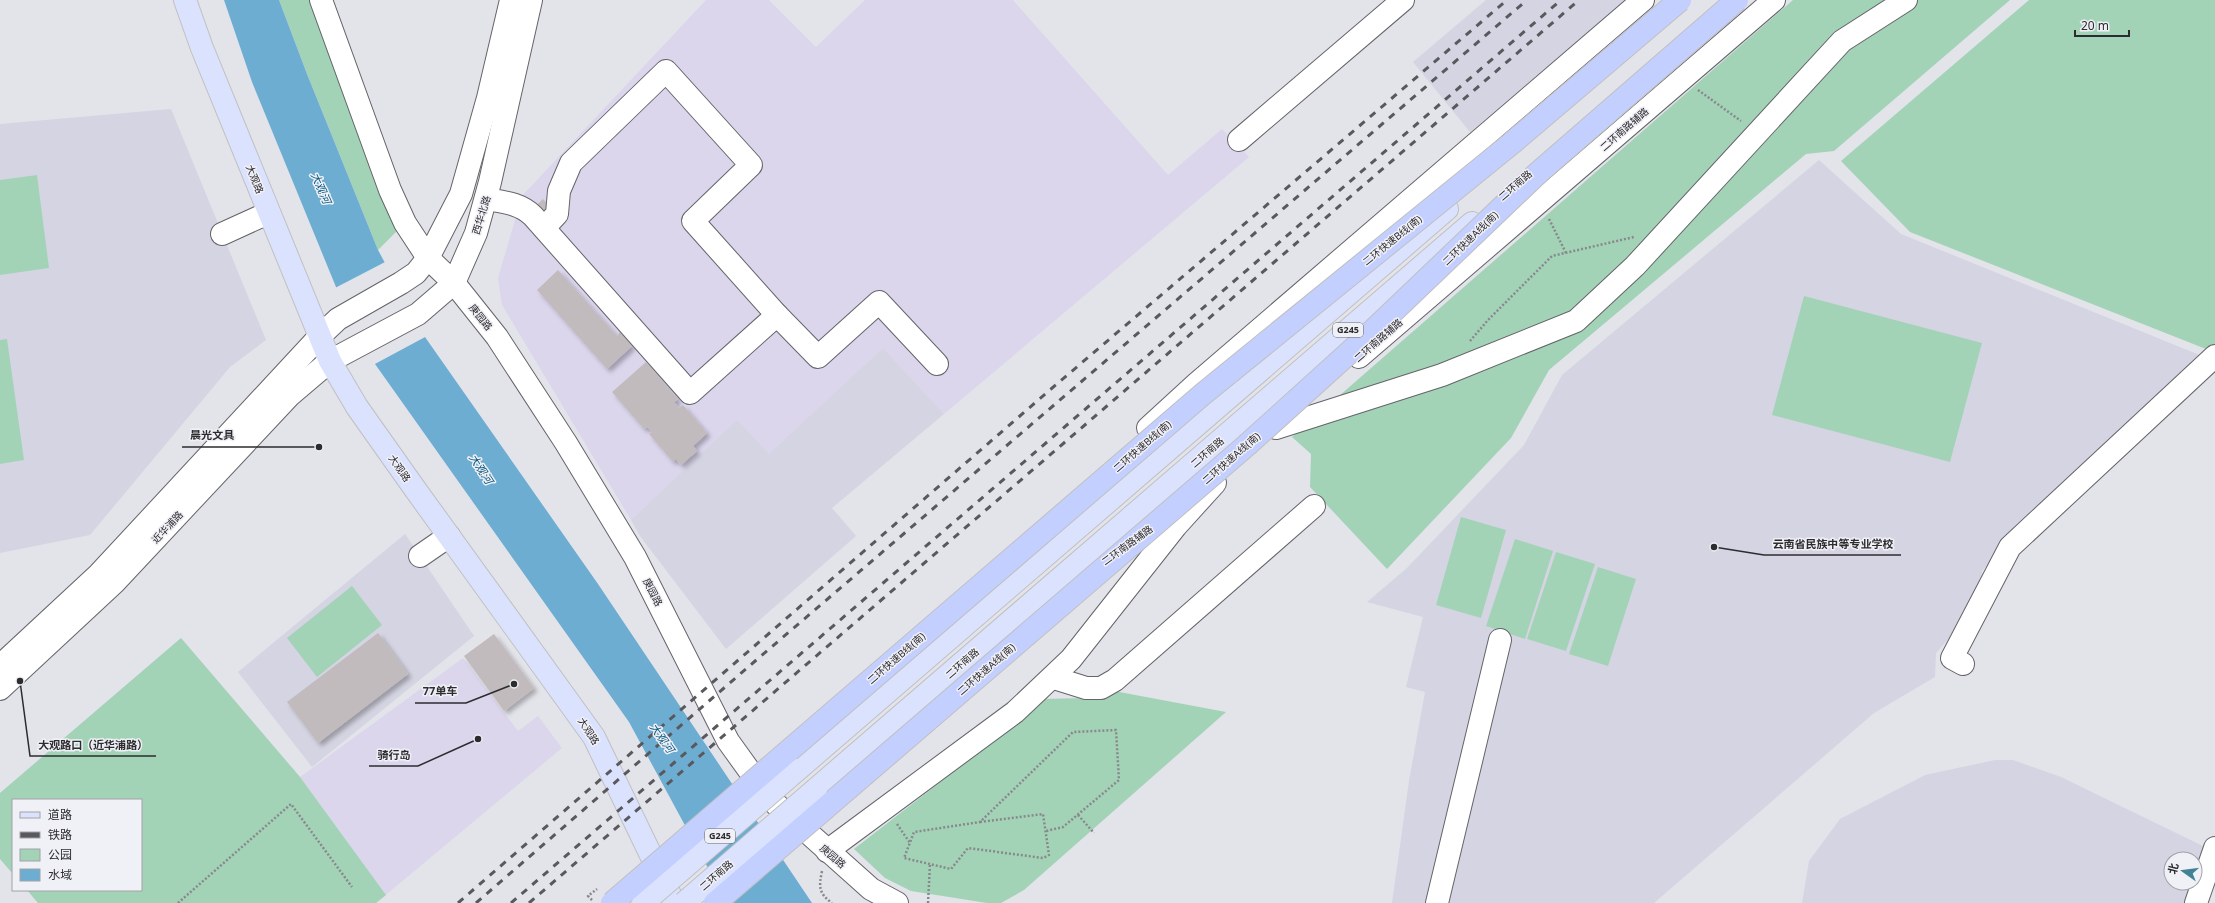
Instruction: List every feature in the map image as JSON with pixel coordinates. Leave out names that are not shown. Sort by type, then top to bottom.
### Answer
[{"type":"highway","name":"二环快速B线(南)","points":[[612,903],[1208,390],[1518,139],[1680,0]]},
{"type":"highway","name":"二环快速A线(南)","points":[[715,903],[1247,445],[1362,341],[1549,163],[1737,0]]},
{"type":"main road","name":"大观路","points":[[185,0],[202,48],[268,213],[330,361],[357,407],[594,737],[674,903]]},
{"type":"main road","name":"G245","points":[[643,903],[1688,0]]},
{"type":"main road","name":"二环南路","points":[[684,903],[1730,0]]},
{"type":"street","name":"庚园路","points":[[321,0],[390,190],[405,223],[428,258],[454,283],[497,337],[566,443],[635,557],[728,741],[769,798],[827,851],[872,889],[897,903]]},
{"type":"street","points":[[320,336],[338,319],[416,273],[428,258],[461,194],[488,98],[511,0]]},
{"type":"street","name":"西华北路","points":[[330,361],[359,344],[418,314],[454,283],[476,233],[486,199],[531,0]]},
{"type":"street","points":[[1240,140],[1403,0]]},
{"type":"street","points":[[947,640],[1069,507],[1153,424],[1643,0]]},
{"type":"street","name":"二环南路辅路","points":[[966,660],[1112,556],[1232,466],[1774,0]]},
{"type":"street","points":[[1276,428],[1442,375],[1576,321],[1635,266],[1842,41],[1906,0]]},
{"type":"street","points":[[544,228],[557,214],[559,191],[571,163],[666,71],[751,165],[693,221],[777,315],[818,357],[879,302],[936,364]]},
{"type":"street","points":[[486,199],[515,204],[526,209],[690,393],[777,315]]},
{"type":"street","points":[[222,234],[268,213]]},
{"type":"street","name":"近华浦路","points":[[0,666],[99,574],[320,336]]},
{"type":"street","points":[[1963,664],[1952,658],[2010,547],[2215,356]]},
{"type":"street","name":"近华浦路","points":[[0,690],[114,583],[287,398],[330,361]]},
{"type":"street","points":[[827,851],[1015,712],[1054,678],[1071,659],[1176,526],[1232,466]]},
{"type":"street","points":[[1054,678],[1086,688],[1101,688],[1115,680],[1314,506]]},
{"type":"street","points":[[420,556],[449,536]]},
{"type":"street","points":[[1437,903],[1500,640]]},
{"type":"street","points":[[2196,903],[2215,848]]},
{"type":"path","points":[[1683,79],[1757,133]]},
{"type":"path","points":[[1540,201],[1566,253]]},
{"type":"path","points":[[1468,344],[1488,320],[1552,256],[1639,236]]},
{"type":"path","points":[[980,822],[1073,732],[1116,730],[1120,780],[1063,827],[1046,831]]},
{"type":"path","points":[[178,903],[291,804],[352,887]]},
{"type":"path","points":[[886,807],[910,844]]},
{"type":"path","points":[[1044,814],[1050,855],[1043,858],[968,848],[951,869],[904,858],[914,832],[980,822],[1044,814]]},
{"type":"path","points":[[1078,814],[1094,833]]},
{"type":"path","points":[[827,851],[819,887],[822,896],[832,903]]},
{"type":"path","points":[[928,903],[930,864]]},
{"type":"shaded area","points":[[706,0],[769,0],[816,47],[865,0],[1013,0],[1168,175],[1222,129],[1249,157],[944,414],[883,348],[769,455],[737,421],[631,520],[502,305],[498,278],[522,196]]},
{"type":"shaded area","points":[[1486,0],[1626,0],[1470,132],[1413,62]]},
{"type":"shaded area","points":[[171,109],[266,340],[230,367],[90,535],[0,553],[0,124]]},
{"type":"shaded area","points":[[1819,160],[1901,234],[2202,356],[2019,526],[1982,571],[1978,606],[1936,653],[1935,677],[1874,713],[1654,903],[1392,903],[1409,781],[1425,692],[1406,687],[1423,617],[1367,602],[1407,568],[1524,445],[1562,375]]},
{"type":"shaded area","points":[[883,348],[944,414],[832,508],[856,536],[726,649],[640,536],[631,520],[737,420],[769,454]]},
{"type":"shaded area","points":[[405,534],[474,636],[312,767],[238,672]]},
{"type":"shaded area","points":[[181,638],[300,777],[463,658],[518,731],[538,716],[562,748],[376,903],[38,903],[28,891],[142,891],[142,799],[12,799],[12,873],[0,859],[0,793]]},
{"type":"shaded area","points":[[1995,760],[2013,760],[2061,777],[2205,847],[2203,852],[2163,851],[2163,891],[2188,891],[2184,903],[1802,903],[1809,861],[1840,819],[1925,775]]},
{"type":"green space","points":[[279,0],[331,0],[405,223],[378,250],[307,74]]},
{"type":"green space","points":[[1793,0],[2010,0],[1834,151],[1806,154],[1549,370],[1511,438],[1387,569],[1310,487],[1311,454],[1292,437]]},
{"type":"green space","points":[[2029,0],[2215,0],[2215,347],[2211,351],[1910,232],[1841,161]]},
{"type":"green space","points":[[37,175],[49,268],[0,275],[0,180]]},
{"type":"green space","points":[[1804,296],[1982,343],[1950,462],[1772,415]]},
{"type":"green space","points":[[7,339],[24,460],[0,464],[0,340]]},
{"type":"green space","points":[[1461,517],[1506,530],[1481,618],[1436,605]]},
{"type":"green space","points":[[1515,539],[1553,551],[1525,639],[1486,626]]},
{"type":"green space","points":[[1556,552],[1595,564],[1566,651],[1527,639]]},
{"type":"green space","points":[[1598,567],[1636,579],[1608,666],[1569,654]]},
{"type":"green space","points":[[352,586],[382,625],[317,677],[287,638]]},
{"type":"green space","points":[[181,638],[300,777],[386,895],[376,903],[38,903],[28,891],[142,891],[142,799],[12,799],[12,873],[0,859],[0,793]]},
{"type":"green space","points":[[1114,691],[1226,712],[1024,890],[1001,903],[987,903],[911,891],[885,878],[854,849],[1001,735],[1040,699],[1085,698]]},
{"type":"water","name":"大观河","points":[[224,0],[279,0],[307,74],[378,250],[425,337],[598,584],[812,903],[727,903],[629,722],[375,364],[336,287],[252,82]]},
{"type":"pier","points":[[387,261],[427,336],[373,365],[335,288]]},
{"type":"building","points":[[543,199],[552,208],[532,227],[523,218]]},
{"type":"building","points":[[558,270],[617,336],[620,332],[632,346],[607,369],[537,290]]},
{"type":"building","points":[[646,362],[678,399],[674,402],[679,408],[683,405],[707,433],[693,446],[697,451],[681,465],[676,459],[673,462],[649,434],[652,432],[647,427],[644,429],[612,392]]},
{"type":"building","points":[[378,633],[408,674],[318,743],[287,702]]},
{"type":"building","points":[[494,634],[534,688],[504,711],[464,656]]},
{"type":"railway","points":[[458,903],[1051,389],[1507,0]]},
{"type":"railway","points":[[476,903],[754,662],[1527,0]]},
{"type":"railway","points":[[511,903],[1561,0]]},
{"type":"railway","points":[[529,903],[1579,0]]},
{"type":"place","name":"晨光文具","points":[[319,447]]},
{"type":"place","name":"云南省民族中等专业学校","points":[[1714,547]]},
{"type":"place","name":"大观路口（近华浦路）","points":[[20,681]]},
{"type":"place","name":"77单车","points":[[514,684]]},
{"type":"place","name":"骑行岛","points":[[478,739]]}]
